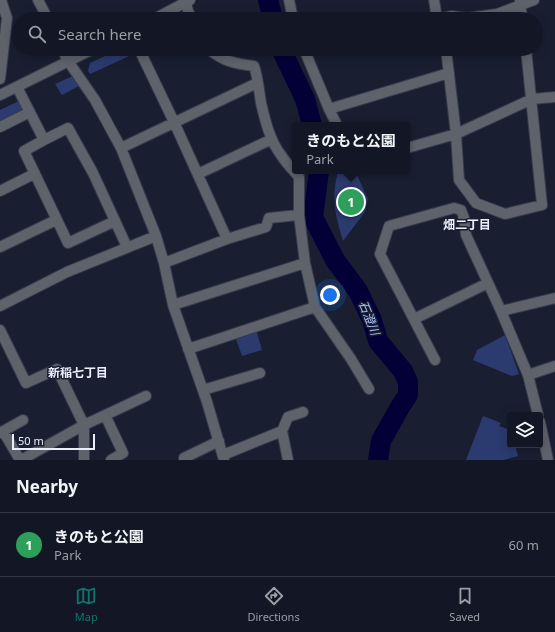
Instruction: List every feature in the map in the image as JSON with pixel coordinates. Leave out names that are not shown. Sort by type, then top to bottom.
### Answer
[{"type":"street","points":[[0,80],[4,19],[1,0]]},
{"type":"street","points":[[38,0],[44,12]]},
{"type":"street","points":[[289,0],[292,12]]},
{"type":"street","points":[[434,0],[436,12]]},
{"type":"street","points":[[501,12],[520,3],[534,0]]},
{"type":"street","points":[[167,12],[188,1],[188,12]]},
{"type":"street","points":[[66,56],[95,100],[121,148],[156,236],[164,263],[173,305],[203,390],[223,457],[282,431]]},
{"type":"street","points":[[0,95],[78,56]]},
{"type":"street","points":[[142,56],[227,239]]},
{"type":"street","points":[[217,56],[236,64],[254,66],[257,74],[257,83],[262,106],[272,139],[280,155],[292,169]]},
{"type":"street","points":[[307,56],[336,122]]},
{"type":"street","points":[[447,56],[456,134],[459,180],[476,203],[505,214],[542,205],[527,56]]},
{"type":"street","points":[[329,109],[449,73]]},
{"type":"street","points":[[121,148],[257,83]]},
{"type":"street","points":[[18,87],[44,140]]},
{"type":"street","points":[[410,147],[456,134],[532,99],[555,97]]},
{"type":"street","points":[[0,127],[30,112]]},
{"type":"street","points":[[115,221],[68,243],[24,152],[68,128],[92,173],[115,221],[127,248]]},
{"type":"street","points":[[198,174],[272,139]]},
{"type":"street","points":[[0,191],[34,174]]},
{"type":"street","points":[[296,174],[299,177],[299,215],[305,263],[315,308],[351,359],[369,389]]},
{"type":"street","points":[[435,360],[380,254],[389,226],[454,208],[461,210],[464,218],[466,235],[501,311],[528,375],[537,412]]},
{"type":"street","points":[[164,263],[227,239],[266,227],[270,218],[299,215]]},
{"type":"street","points":[[0,247],[56,220]]},
{"type":"street","points":[[0,306],[67,272],[156,236]]},
{"type":"street","points":[[173,305],[305,263]]},
{"type":"street","points":[[414,319],[488,283]]},
{"type":"street","points":[[501,311],[555,298]]},
{"type":"street","points":[[188,349],[315,308]]},
{"type":"street","points":[[0,330],[26,383],[57,369],[84,425],[84,460]]},
{"type":"street","points":[[528,375],[555,366]]},
{"type":"street","points":[[203,390],[260,373]]},
{"type":"street","points":[[23,420],[2,432],[21,460],[84,425],[146,396]]},
{"type":"street","points":[[288,460],[282,431],[288,417],[303,412]]},
{"type":"street","points":[[105,415],[123,453],[111,460]]},
{"type":"street","points":[[543,436],[548,460]]},
{"type":"street","points":[[184,460],[184,458],[219,441]]},
{"type":"shaded area","points":[[105,56],[129,56],[90,74],[88,71],[90,63]]},
{"type":"shaded area","points":[[75,75],[81,85],[62,95],[55,84]]},
{"type":"shaded area","points":[[23,99],[28,111],[0,125],[0,110]]},
{"type":"shaded area","points":[[337,174],[356,174],[368,199],[365,212],[343,241],[338,223],[334,198]]},
{"type":"shaded area","points":[[257,332],[262,350],[242,356],[236,339]]},
{"type":"shaded area","points":[[505,335],[519,374],[512,376],[473,360],[477,350]]},
{"type":"shaded area","points":[[483,416],[501,423],[499,426],[507,429],[507,448],[516,448],[518,456],[504,460],[466,460]]},
{"type":"waterway","name":"石澄川","points":[[268,0],[271,12]]},
{"type":"waterway","name":"石澄川","points":[[284,56],[305,99],[311,122]]},
{"type":"waterway","name":"石澄川","points":[[319,174],[313,217],[335,260],[358,291],[372,320],[378,341],[403,371],[408,382],[408,395],[381,441],[378,460]]},
{"type":"place","name":"きのもと公園","points":[[351,202]]},
{"type":"district","name":"畑二丁目","points":[[467,225]]},
{"type":"district","name":"新稲七丁目","points":[[78,373]]}]
